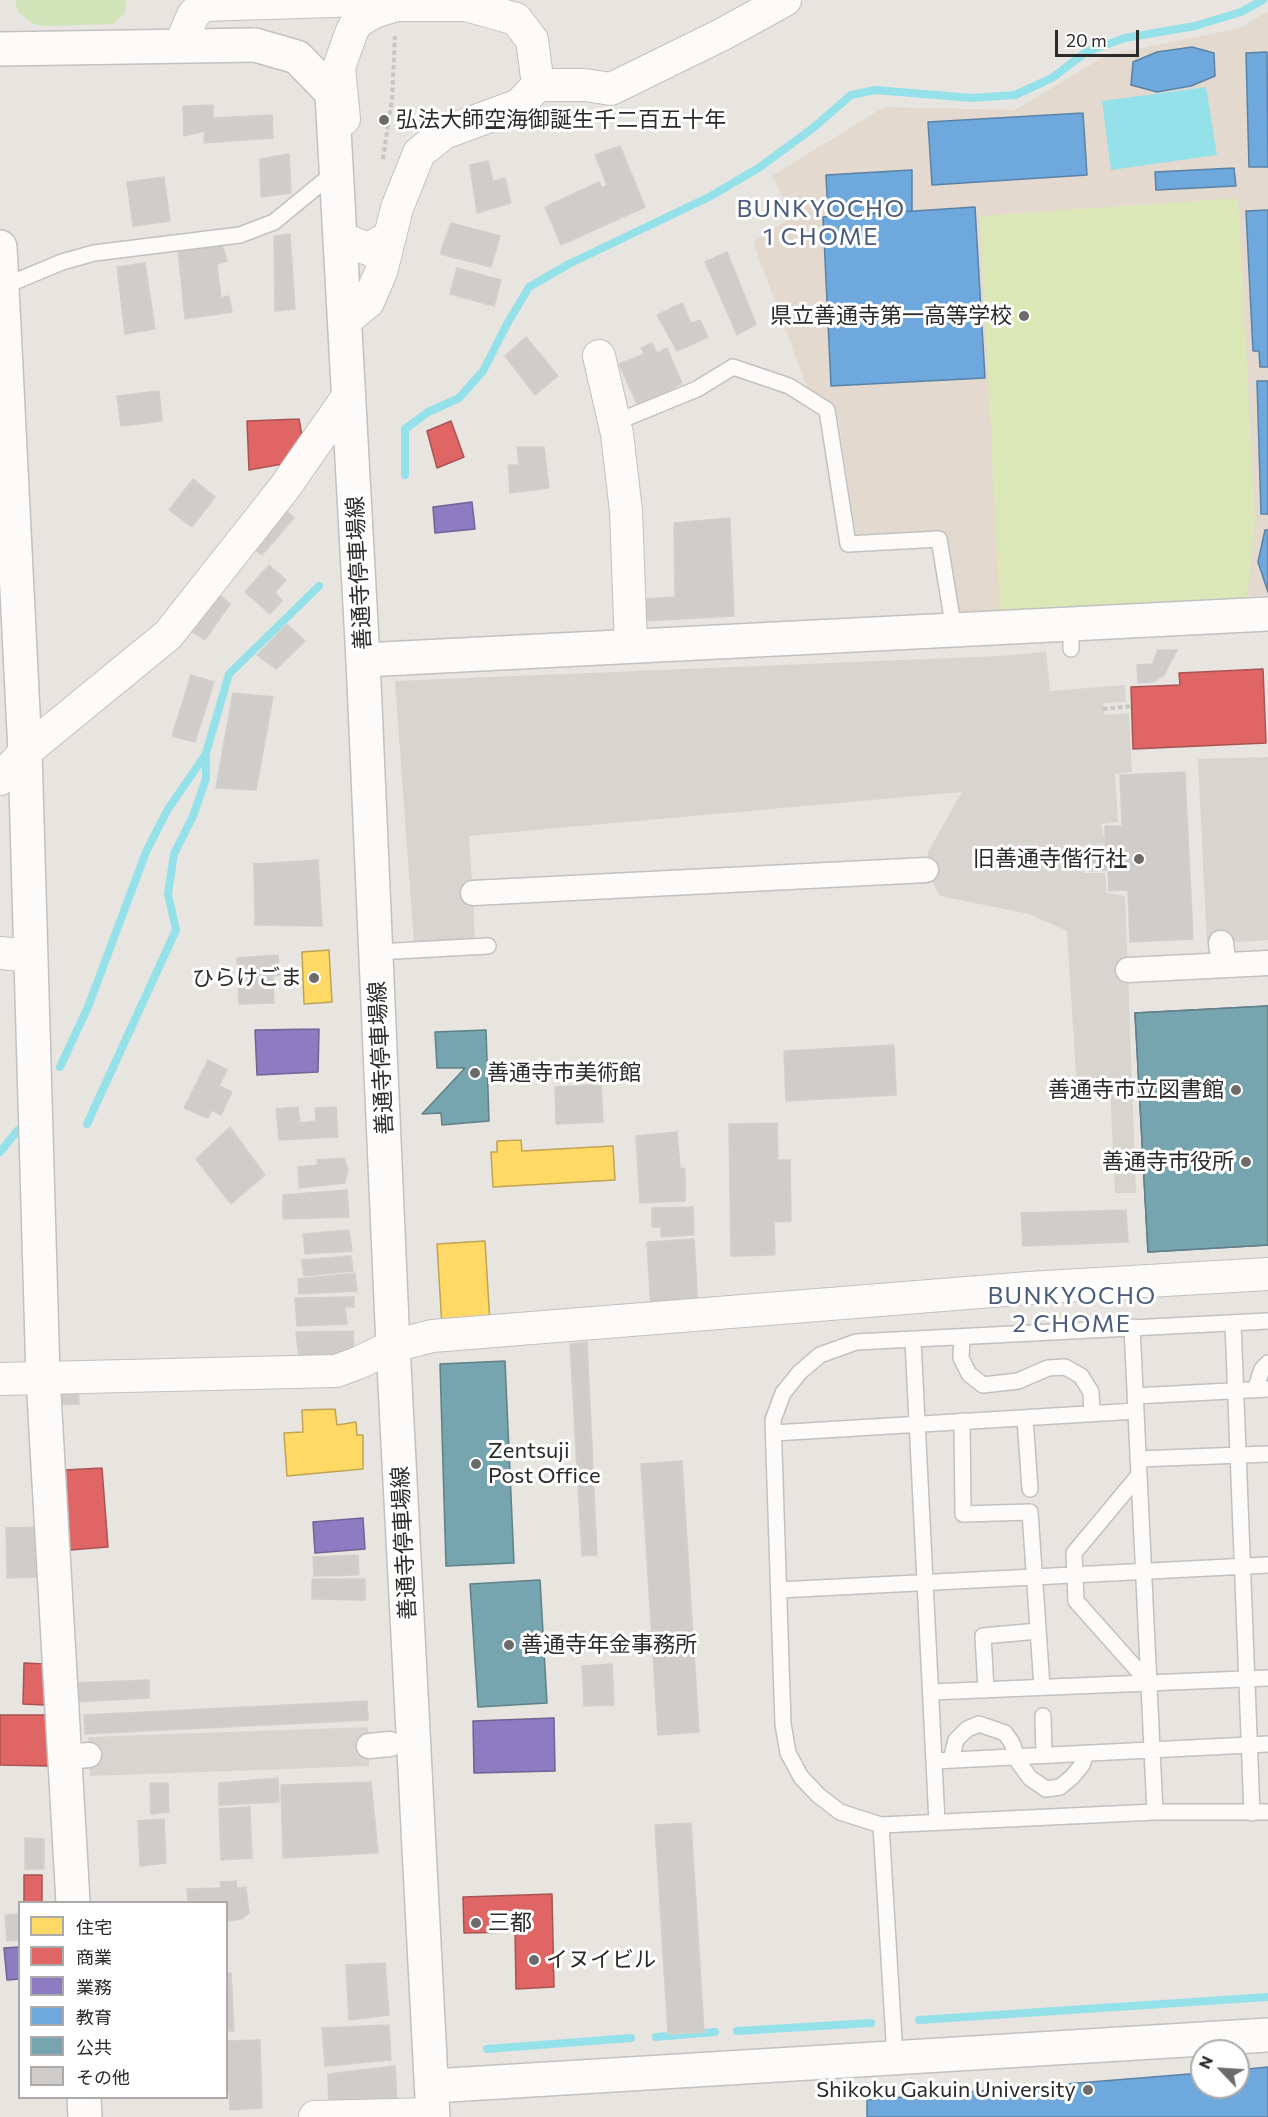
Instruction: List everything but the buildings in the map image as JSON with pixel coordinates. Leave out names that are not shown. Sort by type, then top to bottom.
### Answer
[{"type":"street","points":[[180,46],[193,15],[202,5],[363,0]]},
{"type":"street","points":[[345,321],[368,302],[381,272],[397,208],[419,153],[444,133],[519,105],[538,86],[585,85],[611,89],[785,0]]},
{"type":"street","points":[[336,158],[345,124],[339,67],[357,22],[374,12],[387,13],[466,5],[516,19],[532,40],[538,86]]},
{"type":"street","name":"善通寺停車場線","points":[[0,49],[255,45],[297,57],[332,93],[363,660],[393,1346],[433,2106]]},
{"type":"street","points":[[340,238],[368,249],[390,237]]},
{"type":"street","points":[[0,247],[25,752],[16,955],[43,1377],[77,1756],[73,1901]]},
{"type":"street","points":[[599,356],[614,423],[626,511],[631,646]]},
{"type":"street","points":[[0,779],[25,752],[168,635],[285,487],[349,395]]},
{"type":"street","points":[[363,660],[954,630],[1071,636],[1268,614]]},
{"type":"street","points":[[473,893],[926,870]]},
{"type":"street","points":[[1128,970],[1222,954],[1268,963]]},
{"type":"street","points":[[0,1379],[336,1371],[393,1346],[432,1336],[1029,1288],[1268,1274]]},
{"type":"street","points":[[315,2117],[895,2058],[1268,2035]]},
{"type":"street","points":[[84,2099],[85,2117]]},
{"type":"lane","points":[[2,287],[62,262],[94,253],[240,235],[274,222],[336,158]]},
{"type":"lane","points":[[614,423],[697,389],[733,367],[789,386],[827,410],[848,544],[939,539],[954,630]]},
{"type":"lane","points":[[376,952],[489,946]]},
{"type":"lane","points":[[1233,1323],[1250,1745],[1260,1812],[1155,1812],[881,1825],[840,1812],[825,1801],[801,1777],[788,1753],[783,1724],[773,1420],[783,1393],[800,1372],[820,1356],[856,1342],[913,1341],[1268,1321]]},
{"type":"lane","points":[[1132,1327],[1155,1812]]},
{"type":"lane","points":[[962,1338],[961,1358],[969,1374],[983,1385],[1018,1382],[1048,1368],[1065,1367],[1080,1376],[1091,1392],[1092,1413]]},
{"type":"lane","points":[[913,1341],[937,1822]]},
{"type":"lane","points":[[774,1433],[1092,1413],[1136,1403],[1261,1389],[1262,1369],[1268,1363]]},
{"type":"lane","points":[[1025,1418],[1030,1489]]},
{"type":"lane","points":[[962,1421],[963,1514],[1029,1512],[1042,1687]]},
{"type":"lane","points":[[1138,1459],[1268,1454]]},
{"type":"lane","points":[[1138,1475],[1074,1552],[1076,1601],[1149,1683]]},
{"type":"lane","points":[[779,1590],[1268,1565]]},
{"type":"lane","points":[[986,1690],[983,1636],[1038,1630]]},
{"type":"lane","points":[[931,1692],[1268,1678]]},
{"type":"lane","points":[[1043,1716],[1044,1755]]},
{"type":"lane","points":[[951,1760],[956,1740],[967,1729],[979,1724],[1005,1733],[1012,1743],[1019,1763],[1030,1778],[1046,1789],[1060,1787],[1072,1777],[1082,1765],[1086,1754]]},
{"type":"lane","points":[[934,1761],[1268,1744]]},
{"type":"lane","points":[[1250,1745],[1268,1755]]},
{"type":"lane","points":[[881,1825],[895,2058]]},
{"type":"path","points":[[381,169],[392,99],[387,13]]},
{"type":"path","points":[[1104,709],[1132,706]]},
{"type":"path","points":[[1124,707],[1125,714]]},
{"type":"shaded area","name":"県立善通寺第一高等学校","points":[[1268,11],[1268,595],[960,613],[943,530],[856,537],[837,410],[808,390],[753,242],[793,216],[772,176],[884,107],[1015,110],[1107,55],[1240,28]]},
{"type":"shaded area","points":[[1046,652],[1050,691],[1125,685],[1126,702],[1104,703],[1103,709],[1105,715],[1129,713],[1132,772],[1115,774],[1118,822],[1101,824],[1105,844],[1083,846],[1084,873],[1105,873],[1107,893],[1125,896],[1136,1193],[1115,1193],[1110,1087],[1077,1088],[1067,931],[1029,914],[940,896],[926,870],[928,852],[962,792],[469,836],[475,938],[414,943],[395,681],[999,656]]},
{"type":"shaded area","points":[[1268,757],[1268,940],[1207,944],[1198,759]]},
{"type":"shaded area","points":[[368,1727],[369,1766],[90,1776],[88,1737]]},
{"type":"green space","points":[[15,0],[126,0],[125,13],[113,24],[44,26],[34,24],[18,12]]},
{"type":"green space","points":[[1238,198],[1255,520],[1247,597],[1000,611],[980,216]]},
{"type":"water","points":[[1206,87],[1217,155],[1111,170],[1102,101]]},
{"type":"waterway","points":[[405,475],[405,429],[428,412],[459,398],[483,371],[529,287],[569,264],[711,196],[760,167],[813,128],[851,95],[875,90],[972,98],[1015,95],[1052,78],[1086,52],[1125,38],[1195,26],[1241,12],[1263,0]]},
{"type":"waterway","points":[[87,1124],[176,930],[168,894],[174,854],[193,816],[206,779],[206,753],[229,674],[319,586]]},
{"type":"waterway","points":[[60,1067],[88,1007],[146,852],[168,809],[206,754]]},
{"type":"waterway","points":[[0,1152],[18,1130]]},
{"type":"waterway","points":[[919,2020],[1268,1997]]},
{"type":"waterway","points":[[737,2031],[871,2023]]},
{"type":"waterway","points":[[656,2037],[715,2032]]},
{"type":"waterway","points":[[487,2049],[631,2038]]},
{"type":"place","name":"弘法大師空海御誕生千二百五十年","points":[[384,120]]},
{"type":"place","name":"県立善通寺第一高等学校","points":[[1024,316]]},
{"type":"place","name":"旧善通寺偕行社","points":[[1139,859]]},
{"type":"place","name":"ひらけごま","points":[[314,978]]},
{"type":"place","name":"善通寺市美術館","points":[[475,1073]]},
{"type":"place","name":"善通寺市立図書館","points":[[1236,1090]]},
{"type":"place","name":"善通寺市役所","points":[[1246,1162]]},
{"type":"place","name":"Zentsuji Post Office","points":[[476,1464]]},
{"type":"place","name":"善通寺年金事務所","points":[[509,1645]]},
{"type":"place","name":"三都","points":[[476,1923]]},
{"type":"place","name":"イヌイビル","points":[[534,1960]]},
{"type":"place","name":"Shikoku Gakuin University","points":[[1088,2090]]},
{"type":"district","name":"BUNKYOCHO 1 CHOME","points":[[821,223]]},
{"type":"district","name":"BUNKYOCHO 2 CHOME","points":[[1072,1310]]}]
